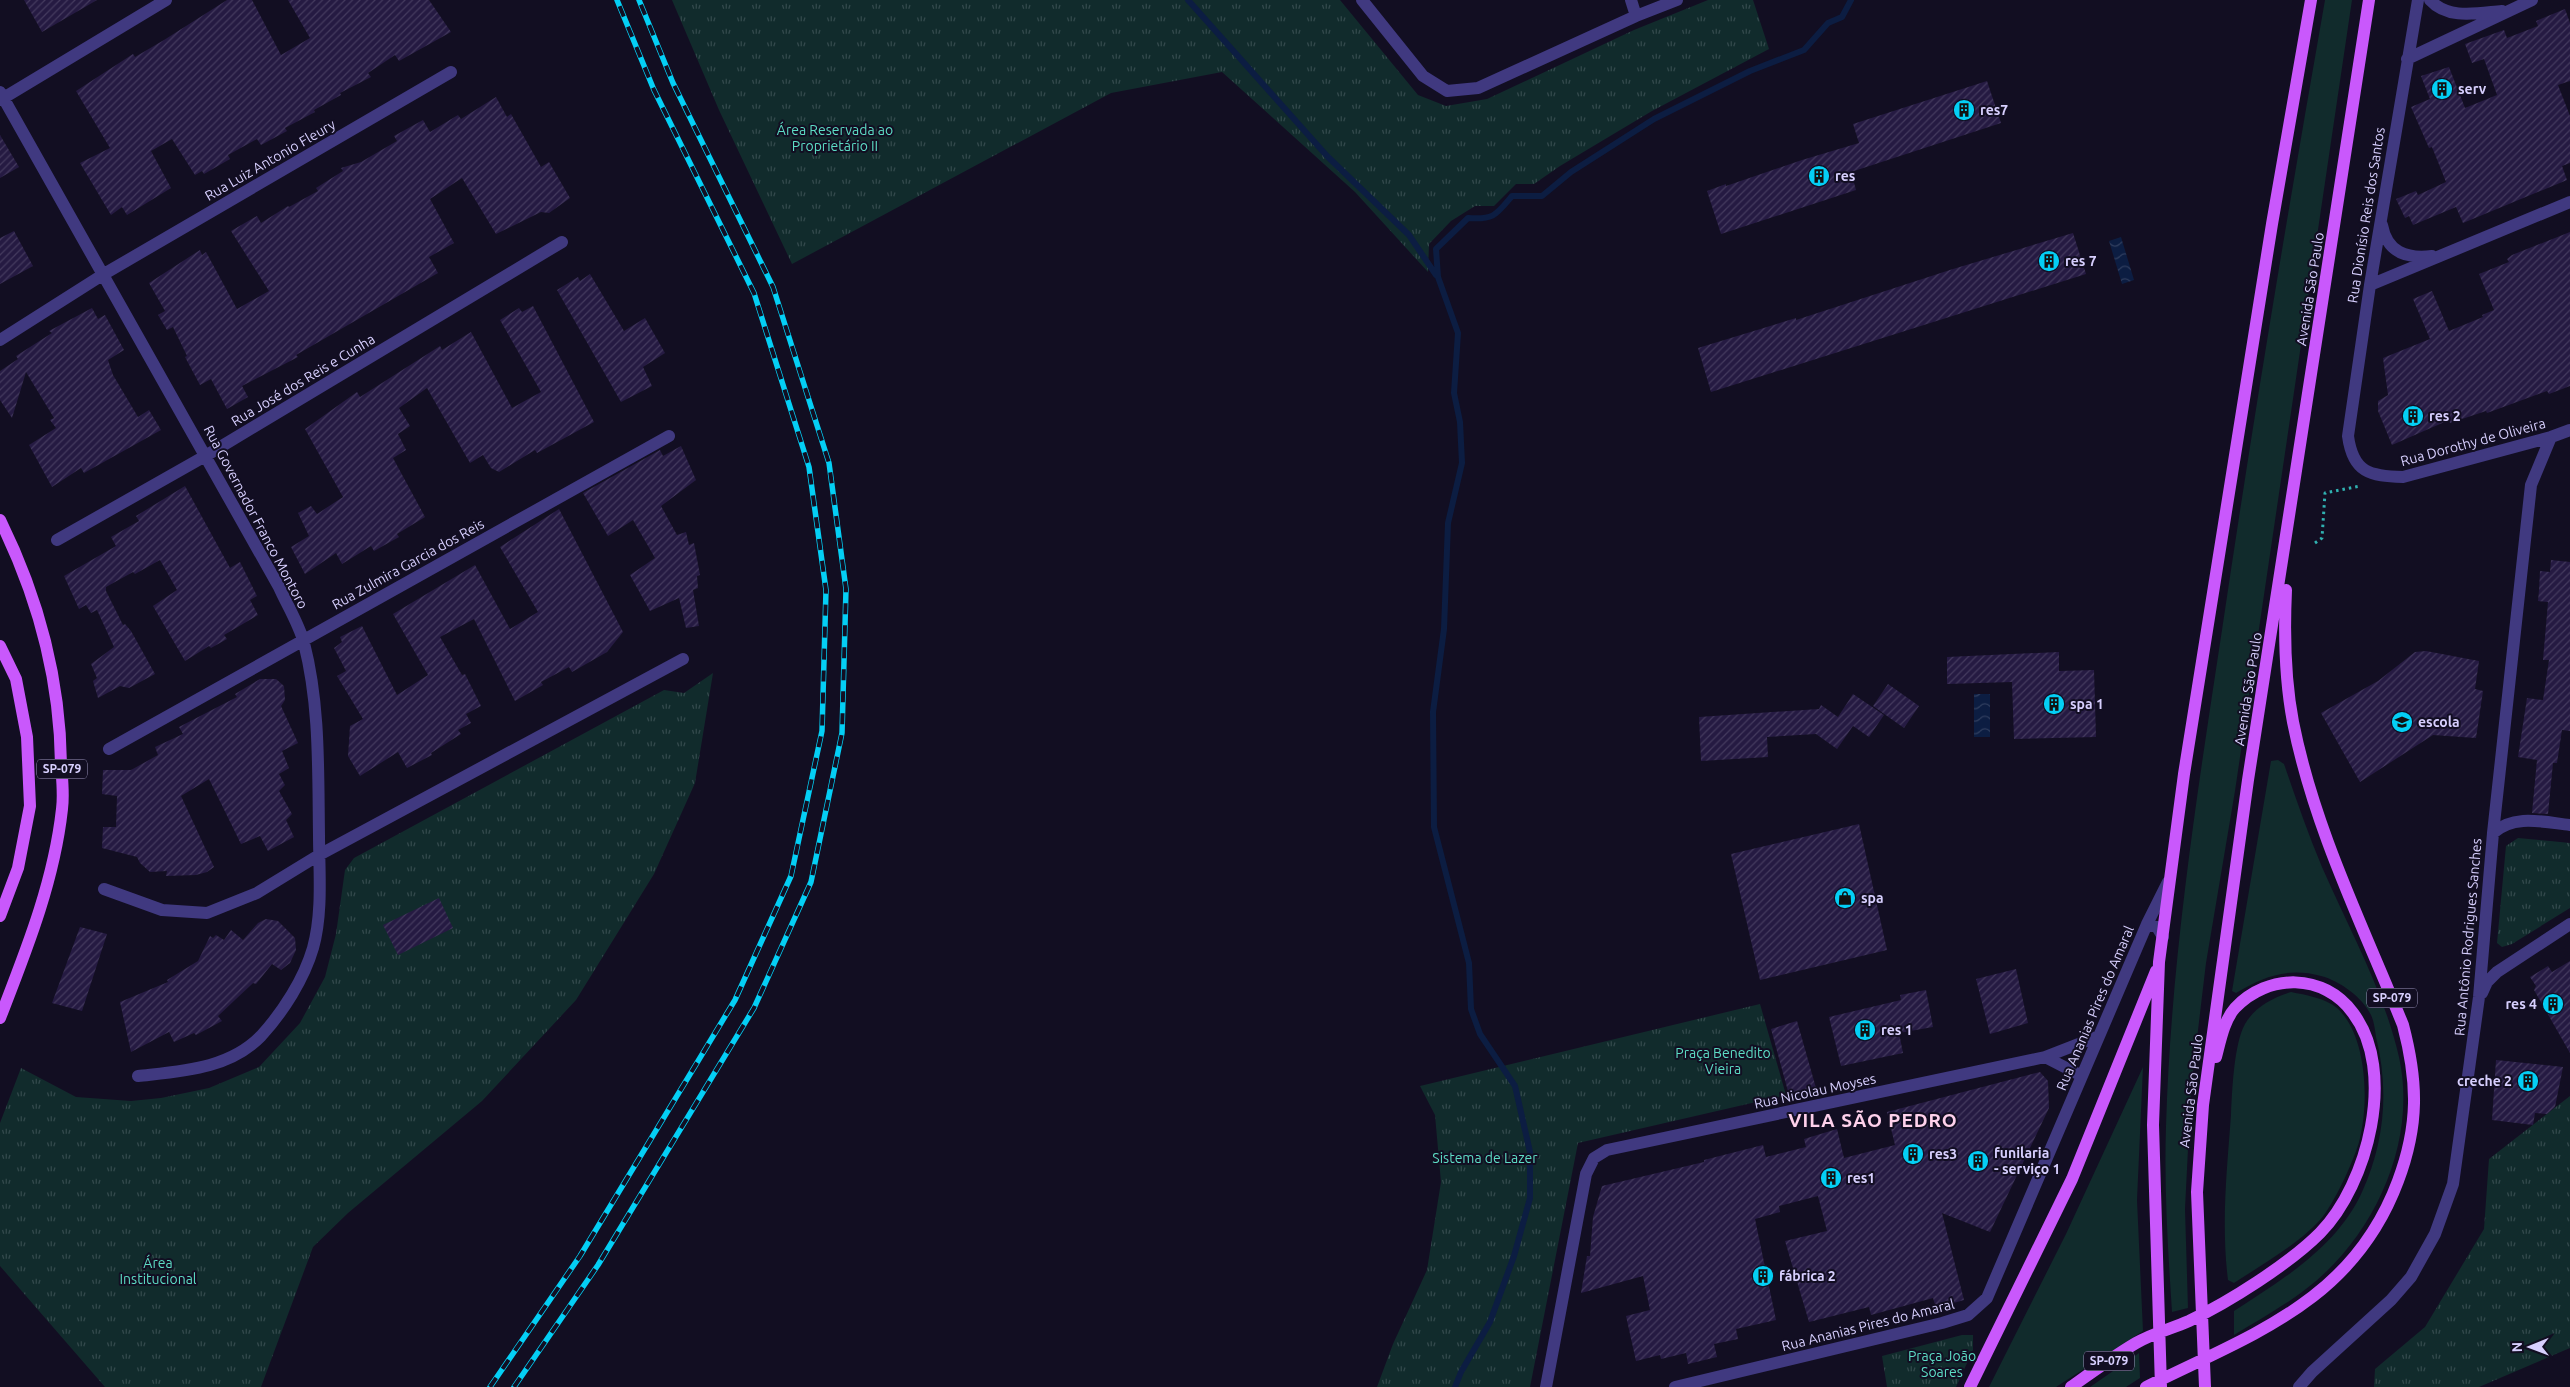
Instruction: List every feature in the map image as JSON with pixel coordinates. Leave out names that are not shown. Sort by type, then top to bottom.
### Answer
[{"type":"main road","points":[[2161,1387],[2153,1125],[2159,962],[2184,774],[2264,272],[2311,0]]},
{"type":"main road","name":"Avenida São Paulo","points":[[2205,1383],[2197,1192],[2203,1106],[2247,790],[2369,0]]},
{"type":"main road","name":"SP-079","points":[[0,520],[32,598],[52,663],[61,732],[62,808],[47,886],[32,937],[0,1018]]},
{"type":"main road","name":"SP-079","points":[[2146,1387],[2227,1349],[2291,1313],[2337,1277],[2366,1244],[2387,1210],[2414,1127],[2416,1090],[2412,1057],[2403,1025],[2317,815],[2296,735],[2287,666],[2287,537]]},
{"type":"main road","name":"SP-079","points":[[0,646],[16,679],[27,737],[30,806],[18,868],[0,916]]},
{"type":"main road","points":[[1970,1387],[2072,1179],[2159,962]]},
{"type":"main road","name":"SP-079","points":[[2070,1387],[2147,1337],[2188,1321],[2222,1302],[2286,1262],[2321,1232],[2357,1177],[2370,1140],[2374,1102],[2372,1062],[2366,1034],[2352,1012],[2329,991],[2307,983],[2289,980],[2268,986],[2247,998],[2234,1010],[2223,1032],[2203,1106]]},
{"type":"street","points":[[1,97],[166,0]]},
{"type":"street","points":[[1362,0],[1423,76],[1447,91],[1478,88],[1636,16],[1677,0]]},
{"type":"street","points":[[1631,0],[1636,16]]},
{"type":"street","name":"Rua Dionísio Reis dos Santos","points":[[2348,436],[2370,285],[2418,0]]},
{"type":"street","points":[[2430,0],[2448,12],[2461,14],[2509,10]]},
{"type":"street","points":[[2407,59],[2532,0]]},
{"type":"street","name":"Rua Luiz Antonio Fleury","points":[[0,340],[104,274],[451,72]]},
{"type":"street","name":"Rua Governador Franco Montoro","points":[[1,97],[207,455],[279,587],[303,640],[314,687],[318,751],[319,903],[313,948],[294,992],[261,1036],[232,1057],[197,1070],[138,1076]]},
{"type":"street","points":[[2370,285],[2570,202]]},
{"type":"street","points":[[2381,219],[2384,236],[2392,248],[2406,255],[2421,257],[2444,254]]},
{"type":"street","name":"Rua José dos Reis e Cunha","points":[[57,540],[207,455],[562,242]]},
{"type":"street","name":"Rua Dorothy de Oliveira","points":[[2348,436],[2350,454],[2360,468],[2379,476],[2403,477],[2551,437],[2570,430]]},
{"type":"street","name":"Rua Zulmira Garcia dos Reis","points":[[109,749],[669,436]]},
{"type":"street","name":"Rua Antônio Rodrigues Sanches","points":[[2299,1387],[2312,1372],[2391,1300],[2411,1277],[2435,1234],[2453,1184],[2479,997],[2493,833],[2531,485],[2551,437]]},
{"type":"street","points":[[104,889],[162,910],[207,913],[257,893],[319,855],[683,659]]},
{"type":"street","points":[[2493,833],[2502,825],[2513,822],[2570,825]]},
{"type":"street","name":"Rua Ananias Pires do Amaral","points":[[1675,1387],[1968,1315],[1987,1298],[2147,924],[2171,877]]},
{"type":"street","name":"Rua Ananias Pires do Amaral","points":[[2147,924],[2157,927],[2163,938]]},
{"type":"street","points":[[2479,997],[2497,972],[2570,924]]},
{"type":"street","name":"Rua Nicolau Moyses","points":[[1546,1387],[1586,1174],[1594,1158],[1607,1150],[2045,1057],[2099,1036]]},
{"type":"street","points":[[2045,1057],[2082,1076]]},
{"type":"path","points":[[2315,543],[2322,538],[2325,493]]},
{"type":"green space","name":"Área Reservada ao Proprietário II","points":[[672,0],[1340,0],[1418,95],[1446,106],[1487,99],[1634,30],[1708,0],[1753,0],[1769,49],[1652,111],[1560,166],[1534,184],[1516,184],[1494,206],[1475,206],[1451,221],[1429,244],[1428,272],[1355,192],[1222,72],[1111,93],[792,264],[719,110]]},
{"type":"green space","points":[[2325,0],[2352,0],[2235,791],[2206,963],[2191,1089],[2185,1209],[2188,1308],[2172,1312],[2166,1196],[2166,1126],[2173,1001],[2186,877],[2246,472]]},
{"type":"green space","name":"Área Institucional","points":[[713,673],[695,783],[654,874],[576,1000],[482,1101],[348,1213],[313,1247],[261,1387],[105,1387],[0,1266],[0,1123],[21,1068],[76,1097],[131,1101],[161,1098],[209,1088],[259,1067],[300,1023],[325,977],[336,934],[345,870],[354,858],[664,690],[684,693]]},
{"type":"green space","points":[[2278,760],[2284,764],[2317,855],[2384,1008],[2399,1057],[2403,1088],[2402,1119],[2397,1149],[2388,1180],[2358,1235],[2316,1281],[2286,1303],[2234,1335],[2234,1311],[2271,1287],[2307,1260],[2338,1229],[2351,1212],[2370,1173],[2380,1135],[2382,1115],[2383,1076],[2374,1023],[2367,1008],[2350,991],[2328,978],[2298,972],[2267,978],[2236,993],[2232,991],[2271,761]]},
{"type":"green space","points":[[2518,838],[2570,843],[2570,908],[2512,944],[2502,947],[2497,943],[2506,846]]},
{"type":"green space","points":[[2291,992],[2315,997],[2337,1008],[2355,1034],[2360,1051],[2365,1088],[2363,1123],[2354,1157],[2331,1204],[2320,1220],[2290,1246],[2234,1283],[2228,1280],[2225,1218],[2233,1081],[2238,1043],[2245,1024],[2259,1008],[2277,997]]},
{"type":"green space","points":[[1760,1004],[1786,1095],[1578,1143],[1530,1387],[1377,1387],[1393,1344],[1427,1270],[1441,1182],[1435,1115],[1420,1086]]},
{"type":"green space","points":[[2143,1067],[2137,1200],[2143,1331],[2056,1387],[1989,1387],[2066,1234]]},
{"type":"green space","points":[[2570,1096],[2570,1348],[2479,1387],[2374,1387],[2375,1369],[2425,1327],[2484,1229],[2489,1159]]},
{"type":"green space","name":"Praça João Soares","points":[[1962,1335],[1973,1335],[1973,1350],[1956,1387],[1887,1387],[1882,1356]]},
{"type":"green space","points":[[2139,1353],[2140,1378],[2126,1387],[2090,1387]]},
{"type":"water","points":[[2121,237],[2134,280],[2122,284],[2109,241]]},
{"type":"water","points":[[1974,694],[1990,694],[1990,737],[1974,737]]},
{"type":"building","points":[[24,0],[97,0],[42,32]]},
{"type":"building","points":[[227,0],[252,0],[281,55],[310,38],[288,0],[429,0],[451,32],[399,61],[395,55],[368,73],[371,77],[340,93],[341,95],[314,110],[315,112],[285,128],[287,131],[261,145],[257,139],[228,155],[230,159],[204,174],[202,171],[195,175],[172,139],[151,151],[171,188],[127,215],[122,207],[111,215],[80,163],[110,148],[76,91],[133,54],[135,57]]},
{"type":"building","points":[[2565,9],[2570,23],[2570,81],[2558,85],[2570,116],[2570,163],[2562,166],[2567,180],[2463,223],[2456,207],[2413,225],[2409,216],[2405,218],[2396,199],[2416,191],[2418,195],[2446,182],[2432,147],[2429,148],[2411,107],[2430,99],[2421,76],[2449,67],[2465,108],[2497,95],[2484,59],[2472,63],[2465,44],[2504,30],[2507,38],[2538,26],[2536,21]]},
{"type":"building","points":[[1987,81],[2001,123],[1851,172],[1856,190],[1721,234],[1707,191],[1859,143],[1853,124]]},
{"type":"building","points":[[496,97],[507,117],[511,114],[541,167],[549,162],[570,198],[549,213],[541,212],[496,234],[462,178],[430,199],[454,243],[429,257],[438,273],[296,355],[298,357],[242,386],[248,397],[227,409],[211,379],[200,385],[185,357],[187,356],[173,327],[167,330],[158,315],[165,311],[149,283],[200,250],[202,255],[206,252],[237,309],[269,291],[231,231],[257,216],[261,223],[288,206],[318,191],[316,188],[343,171],[341,168],[361,162],[397,141],[394,136],[423,120],[430,132],[458,115],[461,119]]},
{"type":"building","points":[[0,135],[19,167],[0,178]]},
{"type":"building","points":[[14,231],[33,266],[0,284],[0,238]]},
{"type":"building","points":[[2570,232],[2570,386],[2549,394],[2547,391],[2487,413],[2486,411],[2450,423],[2449,420],[2392,445],[2378,411],[2378,401],[2388,395],[2383,358],[2430,339],[2413,299],[2432,291],[2449,331],[2483,317],[2482,315],[2494,310],[2479,274],[2509,262],[2507,259],[2512,255]]},
{"type":"building","points":[[2073,233],[2086,274],[1711,392],[1698,348],[1796,318],[1796,320],[1953,269]]},
{"type":"building","points":[[590,274],[624,331],[645,318],[665,353],[643,367],[652,386],[621,402],[557,290],[578,277],[580,281]]},
{"type":"building","points":[[533,306],[594,422],[537,453],[535,450],[499,472],[491,468],[483,455],[470,463],[427,388],[399,408],[410,426],[398,434],[406,450],[393,458],[425,517],[397,534],[399,537],[374,551],[371,546],[342,564],[336,553],[305,574],[291,547],[309,536],[298,513],[311,506],[317,514],[343,497],[305,429],[357,392],[360,397],[440,346],[442,350],[471,332],[512,408],[541,392],[500,320],[519,308],[522,312]]},
{"type":"building","points":[[92,308],[98,319],[105,315],[124,350],[108,360],[113,375],[138,417],[149,410],[161,430],[84,473],[81,468],[52,487],[29,445],[56,428],[50,420],[54,418],[26,372],[12,418],[0,400],[0,371],[18,359],[16,356],[52,333],[49,331]]},
{"type":"building","points":[[681,446],[696,480],[661,506],[677,535],[686,532],[689,545],[694,543],[700,575],[697,576],[698,588],[693,590],[699,626],[686,628],[679,598],[650,611],[630,575],[655,558],[633,520],[608,536],[583,493],[660,450],[663,456]]},
{"type":"building","points":[[185,486],[230,568],[240,562],[257,596],[250,600],[258,615],[224,635],[227,639],[211,648],[209,646],[185,661],[153,606],[177,590],[160,560],[135,574],[133,572],[106,587],[106,591],[123,625],[125,624],[131,631],[155,674],[129,688],[120,686],[98,698],[93,681],[97,678],[91,664],[114,647],[97,610],[91,613],[86,605],[79,609],[64,576],[116,546],[111,537],[139,521],[136,516]]},
{"type":"building","points":[[559,509],[623,632],[607,652],[572,672],[569,667],[541,682],[543,685],[515,701],[474,619],[440,637],[462,675],[465,674],[481,706],[466,714],[471,723],[458,730],[461,734],[431,753],[432,755],[407,768],[398,752],[360,776],[348,756],[350,726],[363,719],[337,676],[346,671],[334,648],[342,642],[340,637],[362,626],[397,695],[428,675],[393,614],[475,565],[510,629],[538,612],[500,547]]},
{"type":"building","points":[[2551,560],[2570,562],[2570,731],[2562,730],[2557,763],[2553,763],[2548,814],[2532,813],[2537,760],[2518,757],[2527,698],[2543,700],[2549,660],[2543,660],[2548,602],[2538,601],[2540,571],[2550,572]]},
{"type":"building","name":"escola","points":[[2426,651],[2479,661],[2475,689],[2483,691],[2476,738],[2433,735],[2360,782],[2321,713],[2378,681],[2415,652]]},
{"type":"building","name":"spa 1","points":[[2059,652],[2059,671],[2094,670],[2096,737],[2014,739],[2012,682],[1947,684],[1947,657]]},
{"type":"building","points":[[260,679],[276,679],[284,686],[285,700],[281,706],[298,743],[282,751],[289,768],[279,774],[285,785],[279,791],[292,814],[286,820],[294,837],[268,851],[260,836],[241,844],[209,779],[181,796],[214,867],[207,872],[196,875],[166,876],[167,871],[150,872],[140,863],[137,857],[102,848],[103,827],[116,827],[117,796],[102,794],[103,770],[131,770],[158,755],[155,747],[183,734],[179,727],[237,697],[235,694]]},
{"type":"building","points":[[1888,684],[1919,706],[1904,728],[1873,706]]},
{"type":"building","points":[[1853,694],[1884,715],[1869,737],[1853,726],[1837,749],[1816,734],[1767,737],[1768,757],[1701,761],[1699,717],[1819,709],[1821,705],[1838,717]]},
{"type":"building","name":"spa","points":[[1859,824],[1887,950],[1760,980],[1731,854]]},
{"type":"building","points":[[439,898],[453,928],[398,955],[383,925]]},
{"type":"building","points":[[266,919],[278,921],[295,938],[296,950],[290,963],[281,970],[272,964],[256,984],[253,983],[218,1016],[222,1021],[196,1035],[194,1033],[174,1042],[169,1032],[131,1052],[120,1002],[168,982],[167,980],[198,961],[210,936],[213,938],[216,935],[224,940],[231,930],[243,940],[258,923]]},
{"type":"building","points":[[80,927],[107,934],[82,1011],[52,1003]]},
{"type":"building","name":"res 4","points":[[2570,961],[2570,1053],[2534,990],[2536,986],[2530,977],[2548,966],[2552,972]]},
{"type":"building","points":[[2016,969],[2028,1023],[1990,1034],[1976,979]]},
{"type":"building","name":"res 1","points":[[1926,990],[1933,1027],[1899,1033],[1903,1053],[1841,1066],[1829,1017],[1901,1000],[1900,995]]},
{"type":"building","points":[[1797,1021],[1816,1088],[1789,1095],[1771,1029]]},
{"type":"building","name":"creche 2","points":[[2496,1060],[2563,1067],[2555,1107],[2547,1114],[2535,1113],[2533,1125],[2492,1120]]},
{"type":"building","points":[[2040,1072],[2048,1081],[2049,1108],[1990,1232],[1942,1213],[1964,1300],[1936,1308],[1933,1298],[1871,1315],[1869,1307],[1809,1322],[1785,1241],[1827,1231],[1818,1196],[1779,1206],[1780,1212],[1755,1219],[1776,1320],[1736,1329],[1738,1339],[1714,1344],[1717,1357],[1688,1364],[1686,1353],[1661,1359],[1660,1355],[1636,1361],[1626,1316],[1650,1310],[1643,1276],[1581,1293],[1587,1256],[1590,1256],[1593,1217],[1602,1186],[1704,1162],[1704,1160],[1763,1145],[1766,1157],[1806,1147],[1804,1139],[1837,1129],[1844,1158],[1895,1145],[1887,1112]]},
{"type":"waterway","points":[[1188,0],[1327,156],[1409,235],[1436,275]]},
{"type":"waterway","points":[[1455,1387],[1461,1372],[1490,1322],[1514,1256],[1530,1198],[1530,1152],[1515,1086],[1480,1034],[1471,1009],[1469,963],[1434,827],[1433,712],[1444,629],[1448,523],[1462,463],[1460,422],[1454,393],[1458,333],[1438,277],[1436,249],[1468,218],[1484,218],[1494,215],[1512,196],[1542,196],[1571,172],[1654,119],[1750,71],[1804,50],[1828,23],[1842,17],[1851,0]]},
{"type":"railway","points":[[490,1387],[580,1256],[735,1000],[791,876],[822,731],[826,590],[809,467],[754,293],[654,90],[617,0]]},
{"type":"railway","points":[[514,1387],[598,1265],[754,1008],[811,882],[842,733],[846,589],[829,463],[773,287],[673,83],[639,0]]},
{"type":"place","name":"serv","points":[[2442,89]]},
{"type":"place","name":"res7","points":[[1964,110]]},
{"type":"place","name":"res","points":[[1819,176]]},
{"type":"place","name":"res 7","points":[[2049,261]]},
{"type":"place","name":"res 2","points":[[2413,416]]},
{"type":"place","name":"spa 1","points":[[2054,704]]},
{"type":"place","name":"escola","points":[[2402,722]]},
{"type":"place","name":"spa","points":[[1845,898]]},
{"type":"place","name":"res 4","points":[[2553,1004]]},
{"type":"place","name":"res 1","points":[[1865,1030]]},
{"type":"place","name":"creche 2","points":[[2528,1081]]},
{"type":"place","name":"res3","points":[[1913,1154]]},
{"type":"place","name":"funilaria - serviço 1","points":[[1978,1161]]},
{"type":"place","name":"res1","points":[[1831,1178]]},
{"type":"place","name":"fábrica 2","points":[[1763,1276]]},
{"type":"district","name":"VILA SÃO PEDRO","points":[[1873,1120]]},
{"type":"park label","name":"Praça Benedito Vieira","points":[[1723,1062]]},
{"type":"park label","name":"Sistema de Lazer","points":[[1485,1158]]}]
